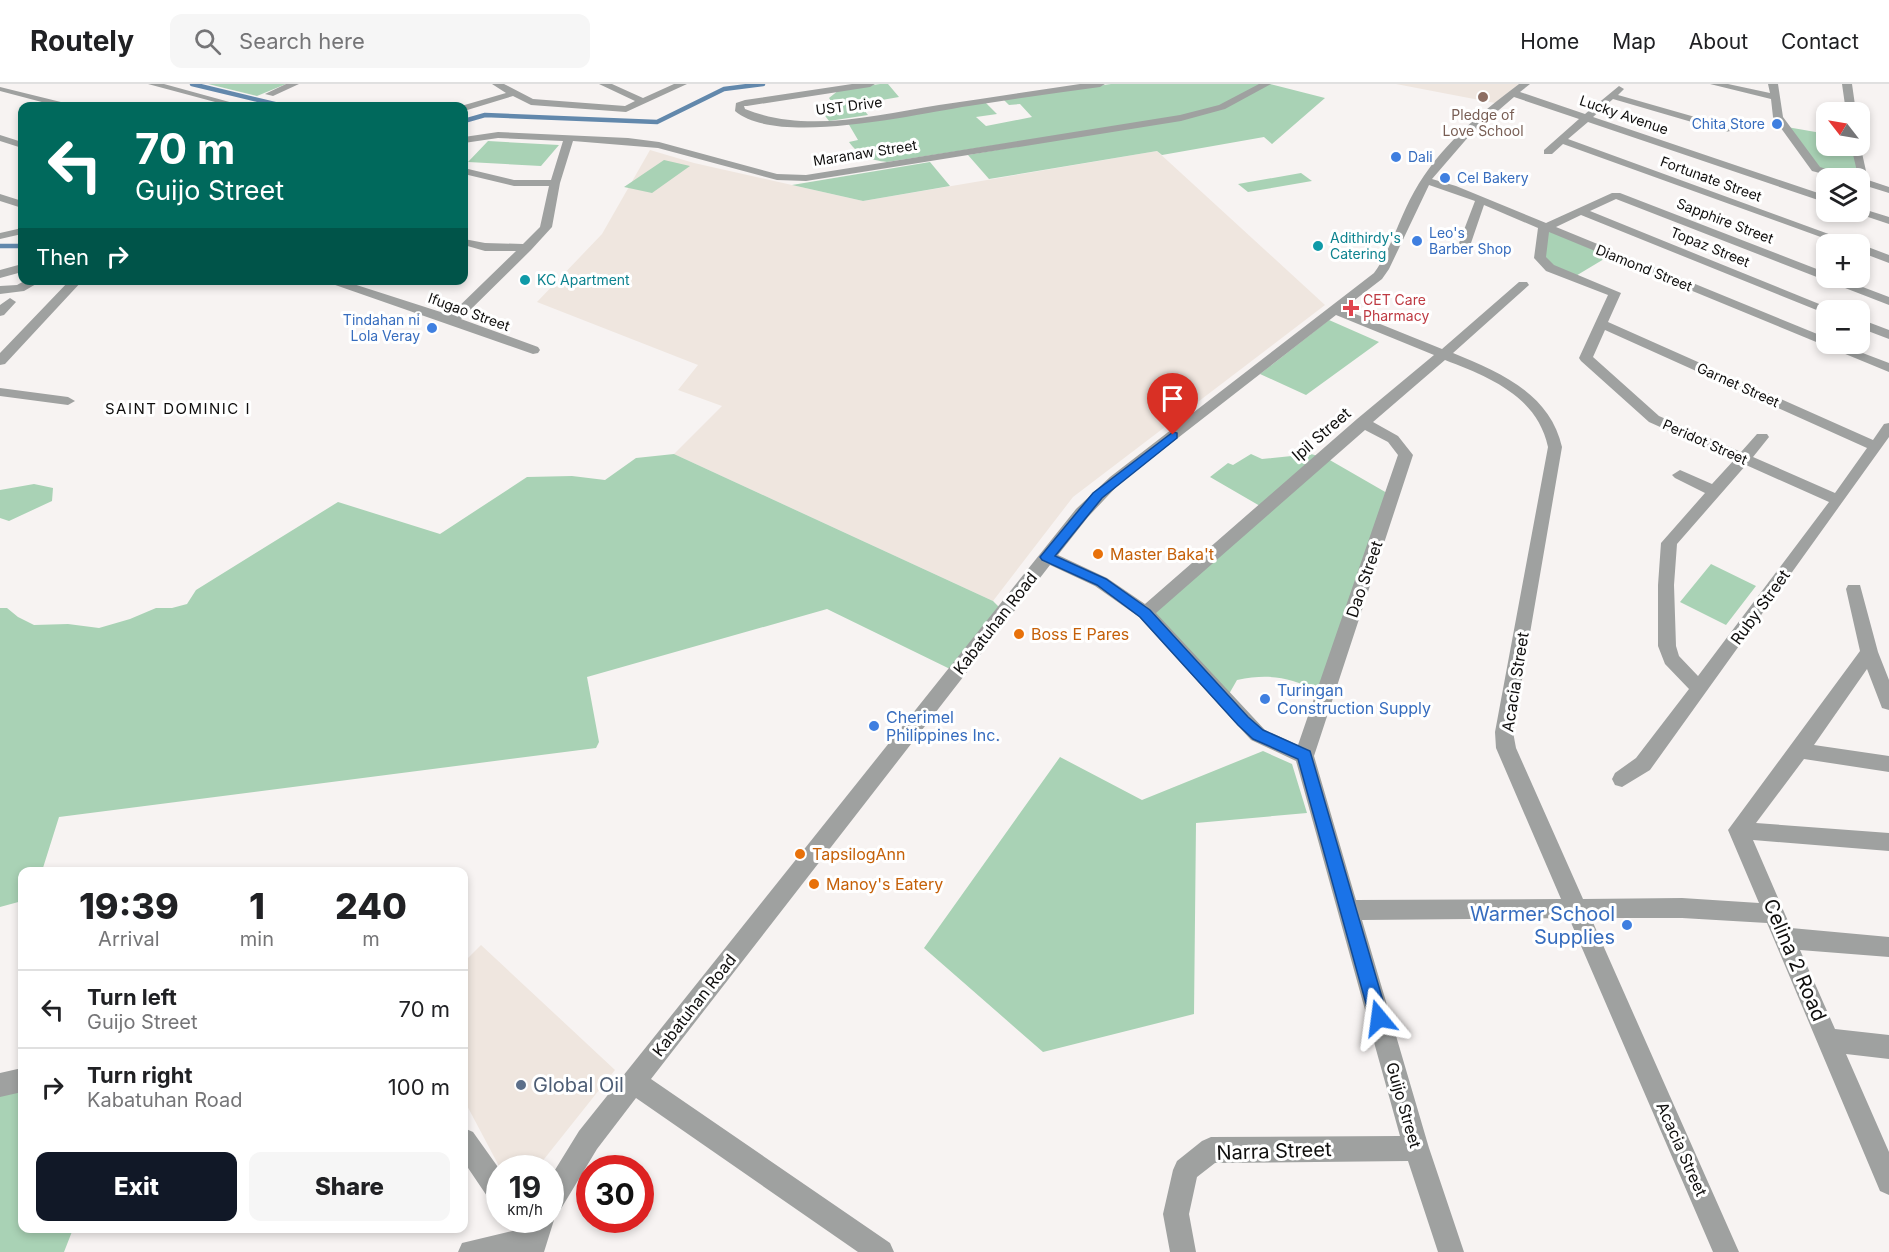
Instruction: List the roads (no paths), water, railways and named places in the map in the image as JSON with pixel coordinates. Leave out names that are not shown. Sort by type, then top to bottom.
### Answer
[{"type":"street","points":[[1,89],[15,84]]},
{"type":"street","points":[[153,84],[223,102]]},
{"type":"street","points":[[270,94],[294,84]]},
{"type":"street","points":[[497,84],[531,102],[620,109],[632,108],[682,84]]},
{"type":"street","points":[[604,84],[644,102]]},
{"type":"street","name":"UST Drive","points":[[870,84],[745,103],[739,105],[740,111],[750,117],[765,120],[830,123],[1100,84]]},
{"type":"street","name":"Maranaw Street","points":[[468,139],[489,135],[645,143],[777,177],[806,178],[1181,118],[1222,107],[1266,84]]},
{"type":"street","points":[[1715,84],[1774,97]]},
{"type":"street","points":[[1773,84],[1778,117],[1816,169]]},
{"type":"street","points":[[1847,84],[1850,102]]},
{"type":"street","name":"Lucky Avenue","points":[[1519,88],[1587,118],[1816,196]]},
{"type":"street","name":"Kabatuhan Road","points":[[564,1180],[588,1140],[1082,513],[1115,480],[1368,284],[1389,262],[1424,184],[1454,145],[1519,88]]},
{"type":"street","points":[[1,89],[51,102]]},
{"type":"street","points":[[1548,152],[1619,89]]},
{"type":"street","points":[[468,107],[515,93]]},
{"type":"street","points":[[1611,96],[1726,129]]},
{"type":"street","points":[[0,138],[18,144]]},
{"type":"street","points":[[452,320],[546,227],[555,183],[569,138]]},
{"type":"street","name":"Fortunate Street","points":[[1563,141],[1822,234]]},
{"type":"street","points":[[468,172],[514,183],[555,183]]},
{"type":"street","name":"Diamond Street","points":[[1424,184],[1484,203],[1816,338]]},
{"type":"street","points":[[1870,184],[1889,189]]},
{"type":"street","name":"Sapphire Street","points":[[1580,211],[1611,195],[1624,197],[1816,272]]},
{"type":"street","points":[[1465,243],[1484,203],[1505,197]]},
{"type":"street","points":[[0,198],[18,204]]},
{"type":"street","points":[[1544,228],[1580,211]]},
{"type":"street","name":"Topaz Street","points":[[1580,211],[1816,305]]},
{"type":"street","points":[[1870,214],[1889,221]]},
{"type":"street","name":"Peridot Street","points":[[1544,228],[1541,245],[1542,262],[1550,268],[1615,293],[1586,358],[1654,419],[1838,500]]},
{"type":"street","points":[[0,236],[18,232]]},
{"type":"street","points":[[468,243],[484,247],[526,248]]},
{"type":"street","points":[[1870,252],[1889,259]]},
{"type":"street","points":[[0,274],[18,269]]},
{"type":"street","points":[[0,290],[27,285]]},
{"type":"street","points":[[0,361],[72,285]]},
{"type":"street","name":"Ifugao Street","points":[[343,285],[452,320],[532,350]]},
{"type":"street","name":"Ipil Street","points":[[1145,613],[1362,422],[1523,285]]},
{"type":"street","name":"Sapphire Street","points":[[1856,288],[1889,301]]},
{"type":"street","points":[[0,312],[10,302]]},
{"type":"street","name":"Acacia Street","points":[[1335,310],[1490,374],[1517,390],[1541,414],[1551,429],[1555,447],[1504,732],[1506,748],[1726,1252]]},
{"type":"street","name":"Garnet Street","points":[[1600,324],[1875,446]]},
{"type":"street","points":[[1870,327],[1889,335]]},
{"type":"street","name":"Diamond Street","points":[[1855,354],[1889,368]]},
{"type":"street","points":[[0,392],[68,401]]},
{"type":"street","name":"Dao Street","points":[[1304,756],[1406,455],[1393,439],[1362,422]]},
{"type":"street","name":"Ruby Street","points":[[1622,779],[1643,764],[1838,500],[1889,427]]},
{"type":"street","points":[[1700,688],[1671,659],[1667,646],[1668,546],[1671,539],[1762,437]]},
{"type":"street","points":[[1680,475],[1714,491]]},
{"type":"street","points":[[1047,557],[1101,582],[1145,613],[1258,735],[1304,756]]},
{"type":"street","points":[[1854,589],[1869,652],[1889,703]]},
{"type":"street","points":[[1738,830],[1799,751],[1869,652]]},
{"type":"street","points":[[1799,751],[1889,764]]},
{"type":"street","name":"Guijo Street","points":[[1304,756],[1416,1148],[1451,1252]]},
{"type":"street","points":[[1738,830],[1889,843]]},
{"type":"street","name":"Celina 2 Road","points":[[1738,830],[1887,1173]]},
{"type":"street","points":[[1348,910],[1682,908],[1775,914]]},
{"type":"street","points":[[1785,938],[1889,947]]},
{"type":"street","points":[[1830,1040],[1889,1047]]},
{"type":"street","points":[[0,1085],[18,1081]]},
{"type":"street","points":[[634,1082],[881,1252]]},
{"type":"street","points":[[468,1147],[486,1173]]},
{"type":"street","name":"Narra Street","points":[[1184,1252],[1176,1214],[1186,1170],[1211,1150],[1416,1148]]},
{"type":"street","points":[[471,1252],[528,1233]]},
{"type":"waterway","points":[[192,84],[266,102]]},
{"type":"waterway","points":[[468,120],[485,115],[657,122],[724,89],[763,84]]},
{"type":"waterway","points":[[0,246],[18,246]]},
{"type":"place","name":"Pledge of Love School","points":[[1483,97]]},
{"type":"place","name":"Chita Store","points":[[1777,124]]},
{"type":"place","name":"Dali","points":[[1396,157]]},
{"type":"place","name":"Cel Bakery","points":[[1445,178]]},
{"type":"place","name":"Leo's Barber Shop","points":[[1417,241]]},
{"type":"place","name":"Adithirdy's Catering","points":[[1318,246]]},
{"type":"place","name":"KC Apartment","points":[[525,280]]},
{"type":"place","name":"CET Care Pharmacy","points":[[1351,308]]},
{"type":"place","name":"Tindahan ni Lola Veray","points":[[432,328]]},
{"type":"place","name":"Master Baka't","points":[[1098,554]]},
{"type":"place","name":"Boss E Pares","points":[[1019,634]]},
{"type":"place","name":"Turingan Construction Supply","points":[[1265,699]]},
{"type":"place","name":"Cherimel Philippines Inc.","points":[[874,726]]},
{"type":"place","name":"TapsilogAnn","points":[[800,854]]},
{"type":"place","name":"Manoy's Eatery","points":[[814,884]]},
{"type":"place","name":"Warmer School Supplies","points":[[1627,925]]},
{"type":"place","name":"Global Oil","points":[[521,1085]]},
{"type":"district","name":"SAINT DOMINIC I","points":[[178,409]]}]
